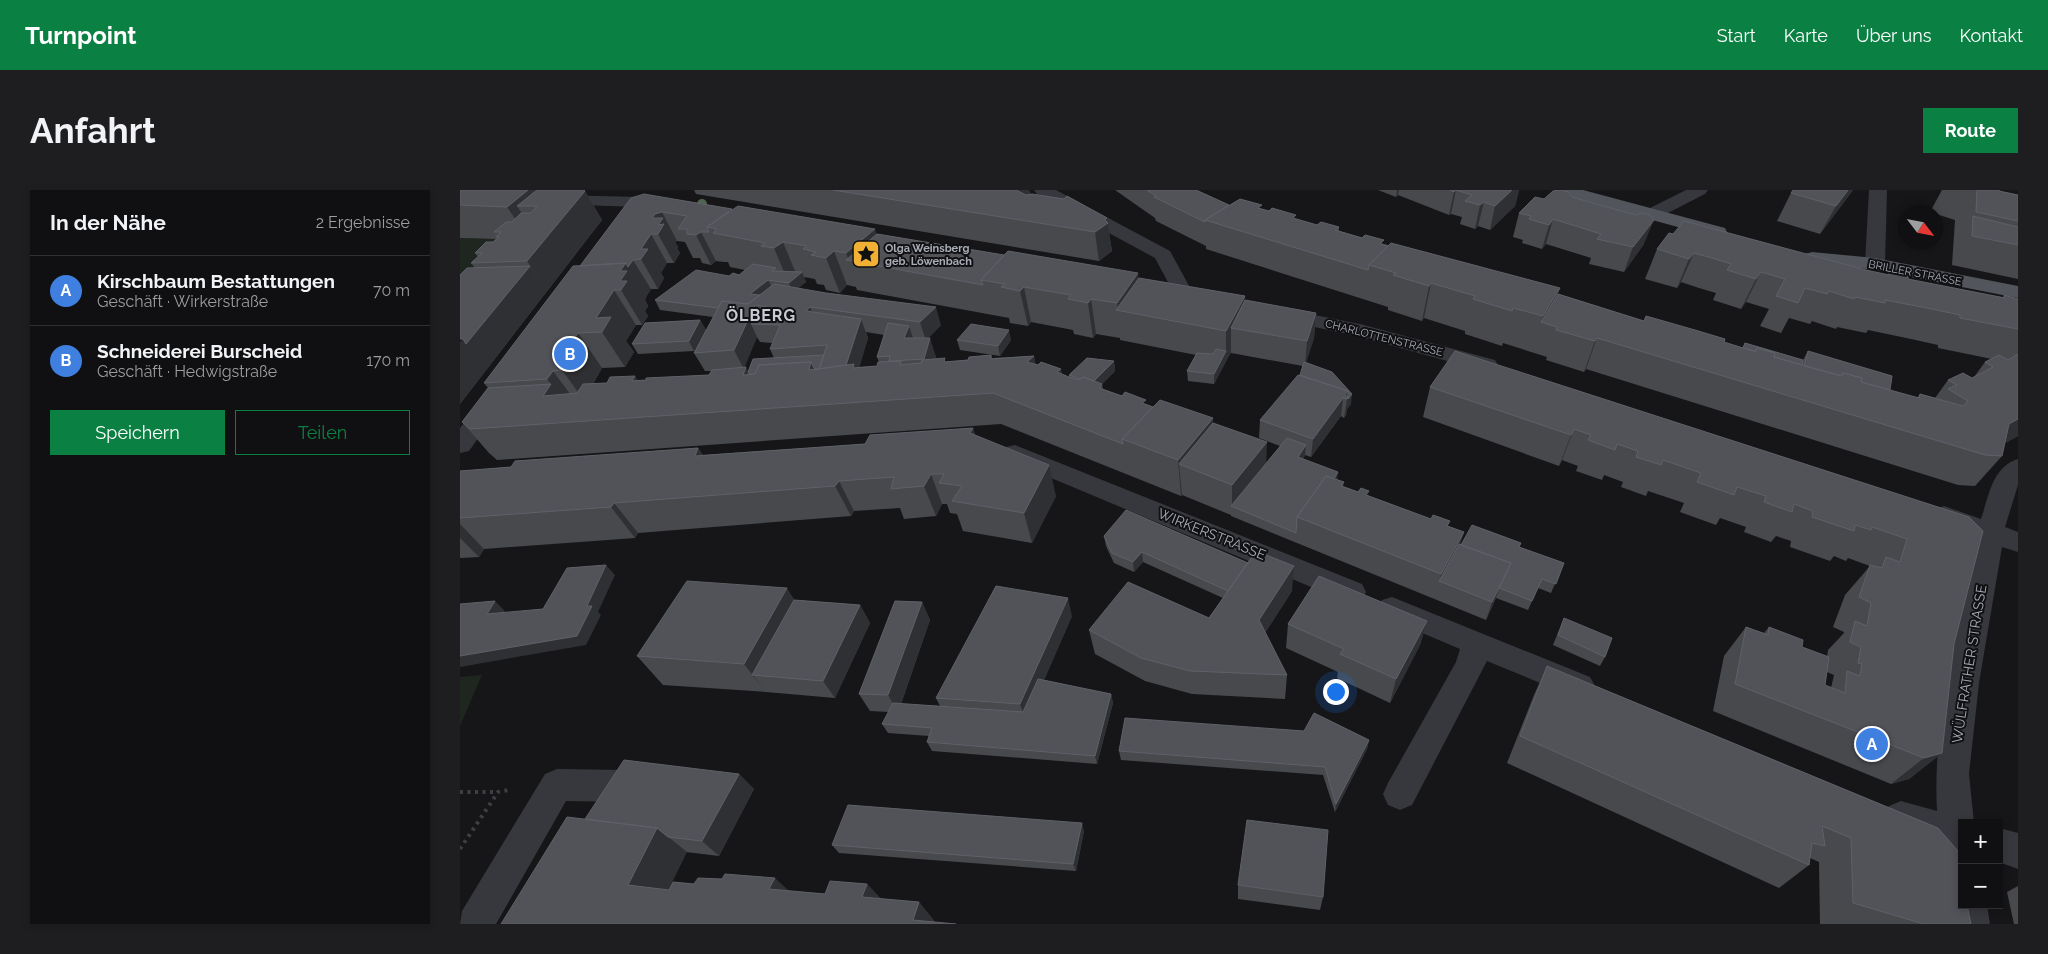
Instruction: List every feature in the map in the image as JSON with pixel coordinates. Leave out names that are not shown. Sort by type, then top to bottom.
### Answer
[{"type":"main road","points":[[1563,190],[1736,237]]},
{"type":"main road","name":"BRILLER STRASSE","points":[[1892,286],[1802,255],[1875,264],[2018,292]]},
{"type":"street","points":[[623,225],[640,202],[666,190]]},
{"type":"street","points":[[1043,190],[1163,255],[1184,295]]},
{"type":"street","points":[[1652,214],[1699,190]]},
{"type":"street","points":[[1875,264],[1878,190]]},
{"type":"street","points":[[536,199],[640,202],[679,208]]},
{"type":"street","name":"CHARLOTTENSTRASSE","points":[[1262,310],[1360,330],[1510,372]]},
{"type":"street","points":[[460,445],[506,382]]},
{"type":"street","name":"WIRKERSTRASSE","points":[[989,442],[1606,697]]},
{"type":"street","name":"WÜLFRATHER STRASSE","points":[[1958,827],[1952,774],[1963,683],[2005,537],[2008,476],[2018,468]]},
{"type":"street","points":[[1925,510],[2005,537]]},
{"type":"street","points":[[1400,794],[1470,665],[1477,643]]},
{"type":"street","points":[[475,924],[557,785],[624,786],[604,821]]},
{"type":"street","points":[[1873,808],[1958,844]]},
{"type":"street","points":[[2003,846],[2018,851]]},
{"type":"street","points":[[1969,909],[1971,924]]},
{"type":"path","points":[[460,792],[498,792]]},
{"type":"shaded area","points":[[460,238],[529,240],[460,293]]},
{"type":"shaded area","points":[[482,675],[460,726],[460,677]]},
{"type":"building","points":[[460,190],[528,190],[507,207],[460,205]]},
{"type":"building","points":[[537,190],[585,191],[527,261],[471,263],[482,253],[475,253],[486,242],[493,242],[499,237],[496,237],[501,232],[494,232],[506,222],[512,222],[521,213],[531,213],[537,206],[517,206]]},
{"type":"building","points":[[833,190],[1016,190],[1026,195],[1032,194],[1064,199],[1067,196],[1107,218],[1105,220],[1108,223],[1095,232]]},
{"type":"building","points":[[1147,190],[1196,190],[1229,205],[1205,220],[1205,222],[1154,197],[1156,196]]},
{"type":"building","points":[[1456,190],[1512,190],[1495,206],[1484,202],[1480,205],[1465,201],[1472,195]]},
{"type":"building","points":[[1561,190],[1568,192],[1572,197],[1603,206],[1636,215],[1642,213],[1650,215],[1654,220],[1633,247],[1597,239],[1601,234],[1553,219],[1549,225],[1529,219],[1531,216],[1519,213],[1535,197],[1544,199],[1553,191]]},
{"type":"building","points":[[1793,190],[1848,190],[1836,206],[1791,193]]},
{"type":"building","points":[[1977,190],[1999,190],[2018,195],[2018,221],[1976,212]]},
{"type":"building","points":[[644,194],[732,209],[707,227],[709,232],[701,232],[696,235],[687,234],[687,229],[678,229],[687,216],[662,212],[655,214],[652,218],[663,218],[658,225],[664,224],[658,234],[651,234],[641,249],[648,249],[641,259],[633,260],[628,267],[626,263],[580,266],[631,198]]},
{"type":"building","points":[[1240,199],[1262,205],[1258,208],[1269,211],[1272,208],[1296,215],[1293,218],[1317,225],[1321,222],[1339,227],[1335,230],[1362,238],[1365,235],[1384,240],[1380,244],[1388,246],[1369,265],[1368,270],[1205,220]]},
{"type":"building","points":[[738,206],[875,229],[846,253],[834,251],[826,258],[811,255],[816,252],[803,249],[807,246],[783,242],[774,248],[761,246],[765,243],[713,233],[717,229],[707,227]]},
{"type":"building","points":[[1973,216],[2018,227],[2018,245],[1972,236]]},
{"type":"building","points":[[1684,221],[1866,270],[1889,275],[1889,272],[1908,276],[1908,279],[2018,299],[2018,329],[1960,318],[1960,315],[1885,300],[1885,303],[1855,297],[1854,299],[1829,291],[1827,294],[1805,288],[1798,303],[1776,296],[1785,279],[1761,272],[1756,279],[1727,270],[1731,264],[1712,258],[1694,253],[1689,259],[1657,249],[1669,233],[1673,234]]},
{"type":"building","points":[[877,234],[1004,255],[981,280],[983,285],[846,260]]},
{"type":"building","points":[[1391,243],[1560,288],[1543,316],[1513,308],[1512,311],[1473,299],[1475,296],[1431,283],[1429,286],[1393,275],[1396,273],[1369,265]]},
{"type":"building","points":[[1008,251],[1138,273],[1117,303],[1091,299],[1088,303],[1068,299],[1071,295],[1024,287],[1020,291],[1001,287],[1005,284],[981,280]]},
{"type":"building","points":[[626,263],[620,271],[627,271],[620,281],[627,281],[621,290],[614,290],[596,318],[611,317],[602,332],[578,333],[562,356],[572,356],[562,370],[553,371],[547,379],[484,383],[573,266]]},
{"type":"building","points":[[753,264],[776,268],[772,271],[802,272],[789,283],[768,280],[750,294],[760,295],[748,304],[722,301],[718,308],[655,300],[696,270],[729,276],[733,273],[739,275]]},
{"type":"building","points":[[530,266],[466,344],[463,339],[460,339],[460,275],[467,268]]},
{"type":"building","points":[[1139,278],[1245,296],[1226,331],[1116,310]]},
{"type":"building","points":[[774,284],[826,293],[936,307],[920,322],[810,307],[806,311],[861,319],[846,365],[819,369],[827,345],[770,349],[780,325],[751,324],[767,307],[755,305],[734,350],[694,353],[722,301],[748,304]]},
{"type":"building","points":[[1558,294],[1644,321],[1646,316],[1695,330],[1725,339],[1724,342],[1756,352],[1757,348],[1775,353],[1774,357],[1842,376],[1843,373],[1862,378],[1861,382],[1919,398],[1920,394],[1963,406],[1968,401],[1948,389],[1957,385],[1948,380],[1963,373],[1972,378],[1993,367],[1985,362],[1999,355],[2008,360],[2018,354],[2018,419],[2009,424],[2002,456],[1985,455],[1597,338],[1595,341],[1556,330],[1557,327],[1541,322]]},
{"type":"building","points":[[1245,300],[1316,313],[1307,341],[1231,328]]},
{"type":"building","points":[[700,320],[689,341],[632,344],[645,323]]},
{"type":"building","points":[[888,323],[909,326],[904,338],[930,338],[924,359],[889,361],[890,356],[877,357]]},
{"type":"building","points":[[971,324],[1009,330],[998,346],[957,340]]},
{"type":"building","points":[[1745,343],[1803,360],[1802,365],[1774,357],[1775,353],[1757,348],[1755,351],[1743,348]]},
{"type":"building","points":[[1216,349],[1226,351],[1214,374],[1187,371],[1197,353],[1213,354]]},
{"type":"building","points":[[1455,351],[1969,517],[1983,531],[1954,644],[1942,753],[1924,758],[1735,684],[1746,627],[1768,635],[1769,627],[1803,640],[1802,647],[1829,657],[1825,685],[1845,693],[1847,671],[1860,676],[1862,664],[1858,663],[1861,647],[1850,642],[1855,621],[1867,626],[1871,603],[1859,597],[1870,565],[1882,568],[1886,557],[1900,562],[1907,539],[1872,527],[1871,530],[1855,525],[1854,531],[1812,517],[1813,511],[1794,504],[1792,512],[1764,502],[1766,496],[1737,487],[1734,495],[1697,482],[1701,473],[1663,460],[1661,465],[1636,457],[1638,451],[1617,444],[1615,450],[1588,440],[1591,435],[1574,429],[1571,435],[1430,387]]},
{"type":"building","points":[[1808,351],[1892,376],[1890,390],[1861,382],[1862,378],[1843,373],[1841,376],[1804,366]]},
{"type":"building","points":[[824,355],[819,369],[815,370],[811,362],[759,365],[755,374],[749,374],[748,372],[753,359]]},
{"type":"building","points":[[991,355],[991,359],[1034,356],[1027,362],[1038,365],[1041,362],[1061,369],[1057,372],[1079,380],[1083,377],[1102,384],[1099,388],[1122,396],[1125,392],[1146,400],[1142,403],[1153,407],[1122,439],[1123,444],[993,393],[470,429],[462,422],[488,388],[551,384],[543,396],[577,393],[583,384],[607,383],[610,377],[635,376],[632,381],[646,380],[646,378],[709,375],[712,370],[746,367],[743,375],[755,374],[759,365],[811,362],[809,370],[854,364],[853,368],[877,366],[878,362],[901,361],[900,365],[921,363],[922,360],[945,358],[944,362],[968,360],[969,357]]},
{"type":"building","points":[[1087,358],[1114,361],[1094,381],[1069,375]]},
{"type":"building","points":[[1304,362],[1332,372],[1352,394],[1348,399],[1348,391],[1300,375]]},
{"type":"building","points":[[1298,375],[1348,391],[1345,395],[1348,397],[1347,399],[1343,398],[1313,439],[1260,420]]},
{"type":"building","points":[[1160,400],[1213,418],[1178,460],[1122,439]]},
{"type":"building","points":[[1213,423],[1267,442],[1232,485],[1179,464]]},
{"type":"building","points":[[973,428],[970,433],[1049,465],[1024,513],[952,501],[962,486],[939,483],[944,474],[931,474],[924,486],[891,489],[894,477],[839,481],[835,486],[614,503],[611,507],[460,518],[460,471],[511,467],[515,461],[698,448],[695,456],[865,444],[870,435]]},
{"type":"building","points":[[1287,438],[1306,445],[1298,457],[1338,472],[1334,479],[1326,476],[1297,517],[1296,533],[1231,506]]},
{"type":"building","points":[[1326,476],[1344,482],[1341,486],[1358,492],[1361,488],[1369,491],[1366,495],[1431,519],[1433,515],[1450,521],[1447,526],[1464,532],[1441,574],[1297,517]]},
{"type":"building","points":[[1126,510],[1248,563],[1228,591],[1142,552],[1133,562],[1112,553],[1104,536]]},
{"type":"building","points":[[1472,525],[1521,543],[1519,547],[1564,563],[1556,584],[1542,579],[1532,601],[1499,588],[1511,563],[1461,545]]},
{"type":"building","points":[[1459,544],[1511,563],[1492,602],[1439,581]]},
{"type":"building","points":[[1256,551],[1294,566],[1259,620],[1287,675],[1190,671],[1141,658],[1089,630],[1128,582],[1209,618]]},
{"type":"building","points":[[606,565],[587,606],[592,606],[577,636],[460,656],[460,604],[495,601],[487,614],[543,609],[567,568]]},
{"type":"building","points":[[1319,576],[1427,621],[1396,679],[1340,654],[1344,649],[1288,624]]},
{"type":"building","points":[[687,581],[787,588],[744,664],[637,656]]},
{"type":"building","points":[[996,586],[1068,598],[1020,704],[936,698]]},
{"type":"building","points":[[794,600],[860,605],[823,681],[752,675]]},
{"type":"building","points":[[895,601],[922,602],[888,695],[859,694]]},
{"type":"building","points":[[1564,618],[1612,638],[1605,657],[1558,635]]},
{"type":"building","points":[[1547,666],[1938,828],[1958,851],[1958,909],[1968,909],[1971,924],[1924,924],[1853,903],[1851,838],[1822,826],[1825,846],[1812,843],[1809,865],[1520,736]]},
{"type":"building","points":[[1038,679],[1111,694],[1095,756],[927,742],[932,728],[882,724],[893,703],[1023,712]]},
{"type":"building","points":[[1314,713],[1369,740],[1336,804],[1325,767],[1119,751],[1125,718],[1304,731]]},
{"type":"building","points":[[624,760],[739,774],[702,841],[668,837],[657,828],[585,819]]},
{"type":"building","points":[[848,805],[1082,823],[1073,864],[832,845]]},
{"type":"building","points":[[567,817],[657,828],[628,885],[669,890],[673,882],[694,884],[698,878],[722,879],[725,874],[775,878],[769,889],[825,894],[830,881],[867,884],[862,897],[919,902],[913,920],[956,924],[501,924]]},
{"type":"building","points":[[1247,820],[1328,830],[1323,897],[1238,885]]},
{"type":"place","name":"Olga Weinsberg geb. Löwenbach","points":[[866,254]]},
{"type":"place","name":"Schneiderei Burscheid","points":[[570,354]]},
{"type":"place","name":"Kirschbaum Bestattungen","points":[[1872,744]]},
{"type":"district","name":"ÖLBERG","points":[[761,315]]}]
